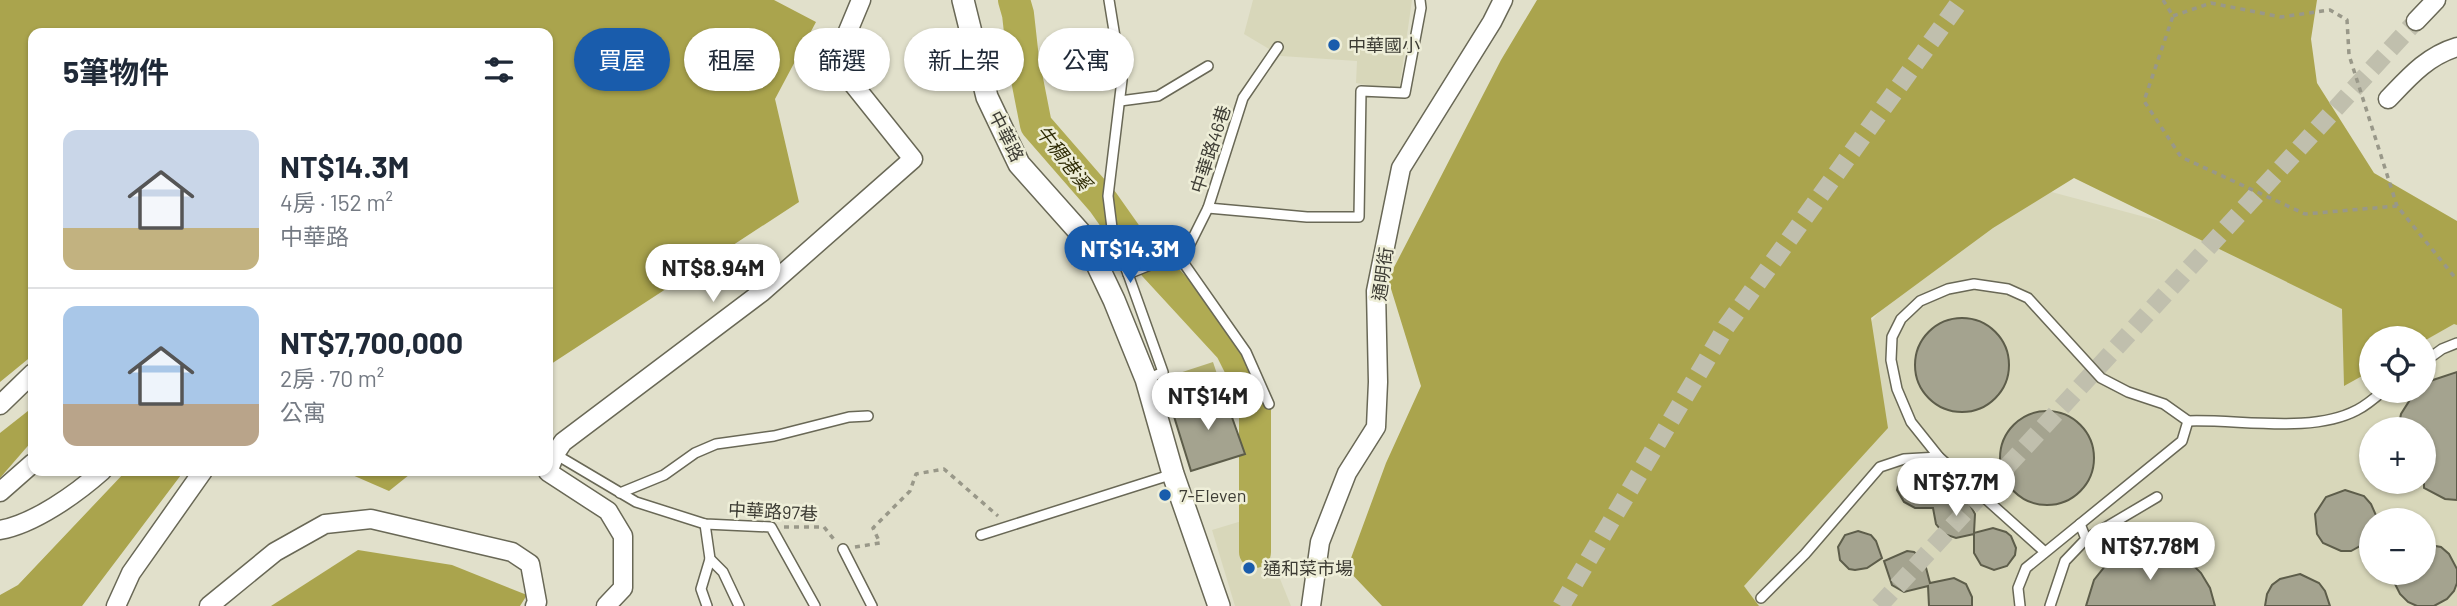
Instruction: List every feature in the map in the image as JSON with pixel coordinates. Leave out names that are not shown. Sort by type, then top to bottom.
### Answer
[{"type":"street","points":[[553,459],[563,442],[762,292],[913,159],[845,74],[841,48],[861,0]]},
{"type":"street","name":"中華路","points":[[963,0],[987,97],[1019,164],[1084,237],[1114,300],[1146,379],[1173,474],[1219,606]]},
{"type":"street","name":"通明街","points":[[1311,606],[1320,542],[1347,473],[1376,427],[1376,291],[1401,168],[1503,0]]},
{"type":"street","points":[[2416,21],[2436,0]]},
{"type":"street","points":[[2388,99],[2425,61],[2457,47]]},
{"type":"street","points":[[0,405],[28,378]]},
{"type":"street","points":[[0,492],[28,467]]},
{"type":"street","points":[[553,475],[608,511],[623,536],[623,588],[606,606]]},
{"type":"street","points":[[0,530],[19,527],[85,486],[96,476]]},
{"type":"street","points":[[116,606],[131,573],[199,476]]},
{"type":"street","points":[[209,606],[275,552],[326,524],[371,519],[512,552],[530,564],[537,602],[535,606]]},
{"type":"lane","points":[[1109,0],[1122,80],[1108,195],[1112,236],[1132,273],[1163,372],[1146,379]]},
{"type":"lane","points":[[1208,208],[1307,217],[1359,217],[1361,91],[1405,93],[1421,8],[1420,0]]},
{"type":"lane","name":"中華路46巷","points":[[1175,256],[1187,250],[1208,208],[1243,98],[1278,47]]},
{"type":"lane","points":[[1120,101],[1158,96],[1208,66]]},
{"type":"lane","points":[[1132,273],[1175,256],[1246,352],[1269,404]]},
{"type":"lane","points":[[2045,552],[1940,457],[1911,422],[1896,389],[1891,360],[1892,337],[1902,319],[1920,300],[1948,289],[1974,284],[2008,289],[2028,298],[2101,378],[2128,392],[2164,404],[2188,421],[2270,424],[2324,420],[2357,410],[2366,403]]},
{"type":"lane","points":[[2436,353],[2457,343]]},
{"type":"lane","points":[[620,493],[664,475],[695,453],[716,444],[774,436],[849,417],[868,416]]},
{"type":"lane","points":[[2020,606],[2018,588],[2026,568],[2182,441],[2188,421]]},
{"type":"lane","name":"中華路97巷","points":[[555,454],[636,502],[705,524],[771,527]]},
{"type":"lane","points":[[1761,598],[1805,554],[1880,467],[1904,459],[1940,457]]},
{"type":"lane","points":[[981,534],[1173,474]]},
{"type":"lane","points":[[2050,606],[2065,561],[2085,539],[2157,497]]},
{"type":"lane","points":[[705,524],[710,559],[701,589],[707,606]]},
{"type":"lane","points":[[2080,524],[2085,539]]},
{"type":"lane","points":[[771,527],[815,606]]},
{"type":"lane","points":[[843,549],[872,606]]},
{"type":"lane","points":[[710,559],[723,572],[739,606]]},
{"type":"path","points":[[2163,0],[2173,16]]},
{"type":"path","points":[[2173,16],[2211,3],[2281,17],[2330,10],[2347,20],[2349,55],[2397,206],[2457,280]]},
{"type":"path","points":[[2173,16],[2144,101],[2181,157],[2305,214],[2397,206]]},
{"type":"path","points":[[843,549],[880,543],[873,528],[910,491],[916,474],[944,469],[1008,525]]},
{"type":"path","name":"中華路97巷","points":[[771,527],[824,527],[843,549]]},
{"type":"shaded area","points":[[0,0],[774,0],[816,22],[813,28],[794,28],[794,63],[780,90],[780,28],[684,28],[684,91],[779,91],[775,99],[799,202],[553,363],[553,28],[28,28],[28,359],[0,382]]},
{"type":"shaded area","name":"中華國小","points":[[1253,0],[1412,0],[1399,91],[1356,83],[1357,61],[1281,56],[1244,34]]},
{"type":"shaded area","points":[[1537,0],[2317,0],[2311,39],[2317,83],[2374,173],[2457,221],[2457,325],[2454,324],[2436,334],[2436,326],[2359,326],[2359,378],[2344,386],[2342,309],[2074,178],[1993,228],[1871,318],[1888,428],[1744,586],[1759,606],[1382,606],[1347,569],[1386,463],[1421,386],[1388,279],[1501,60]]},
{"type":"shaded area","points":[[1992,176],[2444,297],[2457,307],[2457,606],[1680,606],[1660,576]]},
{"type":"shaded area","points":[[1213,362],[1223,392],[1172,410],[1161,379]]},
{"type":"shaded area","points":[[28,411],[28,446],[0,478],[0,433]]},
{"type":"shaded area","points":[[121,476],[180,476],[82,606],[0,606],[0,595],[18,585]]},
{"type":"shaded area","points":[[354,476],[408,476],[389,491]]},
{"type":"shaded area","name":"通和菜市場","points":[[1255,517],[1291,606],[1235,606],[1212,530]]},
{"type":"shaded area","points":[[358,550],[452,565],[527,595],[520,606],[271,606]]},
{"type":"building","points":[[1953,318],[1971,318],[1996,331],[2006,347],[2009,365],[2006,383],[1996,399],[1971,412],[1953,412],[1928,399],[1915,374],[1915,356],[1928,331]]},
{"type":"building","points":[[2457,372],[2457,500],[2445,499],[2435,494],[2436,417],[2400,417],[2408,403],[2436,403],[2436,379]]},
{"type":"building","points":[[1223,392],[1245,454],[1191,471],[1172,410]]},
{"type":"building","points":[[2047,411],[2065,414],[2081,424],[2091,440],[2094,458],[2091,476],[2081,492],[2065,502],[2047,505],[2029,502],[2013,492],[2003,476],[2000,458],[2003,440],[2013,424],[2029,414]]},
{"type":"building","points":[[1917,467],[1931,471],[1935,476],[1939,499],[1957,497],[1969,503],[1975,514],[1974,533],[1993,528],[2011,536],[2016,548],[2015,555],[2007,566],[1994,570],[1981,565],[1974,553],[1974,534],[1956,538],[1944,534],[1936,524],[1933,508],[1915,508],[1904,502],[1897,490],[1900,477]]},
{"type":"building","points":[[2345,490],[2364,496],[2371,504],[2373,508],[2359,508],[2359,547],[2351,551],[2341,551],[2323,543],[2317,534],[2315,514],[2326,497]]},
{"type":"building","points":[[1858,531],[1871,535],[1882,558],[1867,568],[1855,570],[1849,569],[1840,560],[1838,547],[1845,535]]},
{"type":"building","points":[[2436,546],[2449,554],[2457,569],[2457,583],[2447,599],[2434,606],[2417,606],[2400,594],[2396,585],[2436,585]]},
{"type":"building","points":[[2155,548],[2173,552],[2188,560],[2201,573],[2210,588],[2215,606],[2086,606],[2094,580],[2106,565],[2137,549]]},
{"type":"building","points":[[1907,551],[1914,552],[1924,560],[1930,583],[1954,578],[1966,584],[1972,597],[1972,606],[1929,606],[1928,586],[1904,592],[1892,585],[1884,561]]},
{"type":"building","points":[[2300,574],[2319,583],[2330,606],[2265,606],[2272,585],[2280,579]]},
{"type":"waterway","name":"牛稠港溪","points":[[1014,0],[1036,125],[1103,202],[1127,236],[1231,349],[1245,377],[1255,402],[1255,552]]},
{"type":"tunnel","points":[[1561,606],[1726,327],[1961,0]]},
{"type":"tunnel","points":[[1879,606],[2416,21]]},
{"type":"place","name":"中華國小","points":[[1334,45]]},
{"type":"place","name":"7-Eleven","points":[[1165,495]]},
{"type":"place","name":"通和菜市場","points":[[1249,568]]}]
